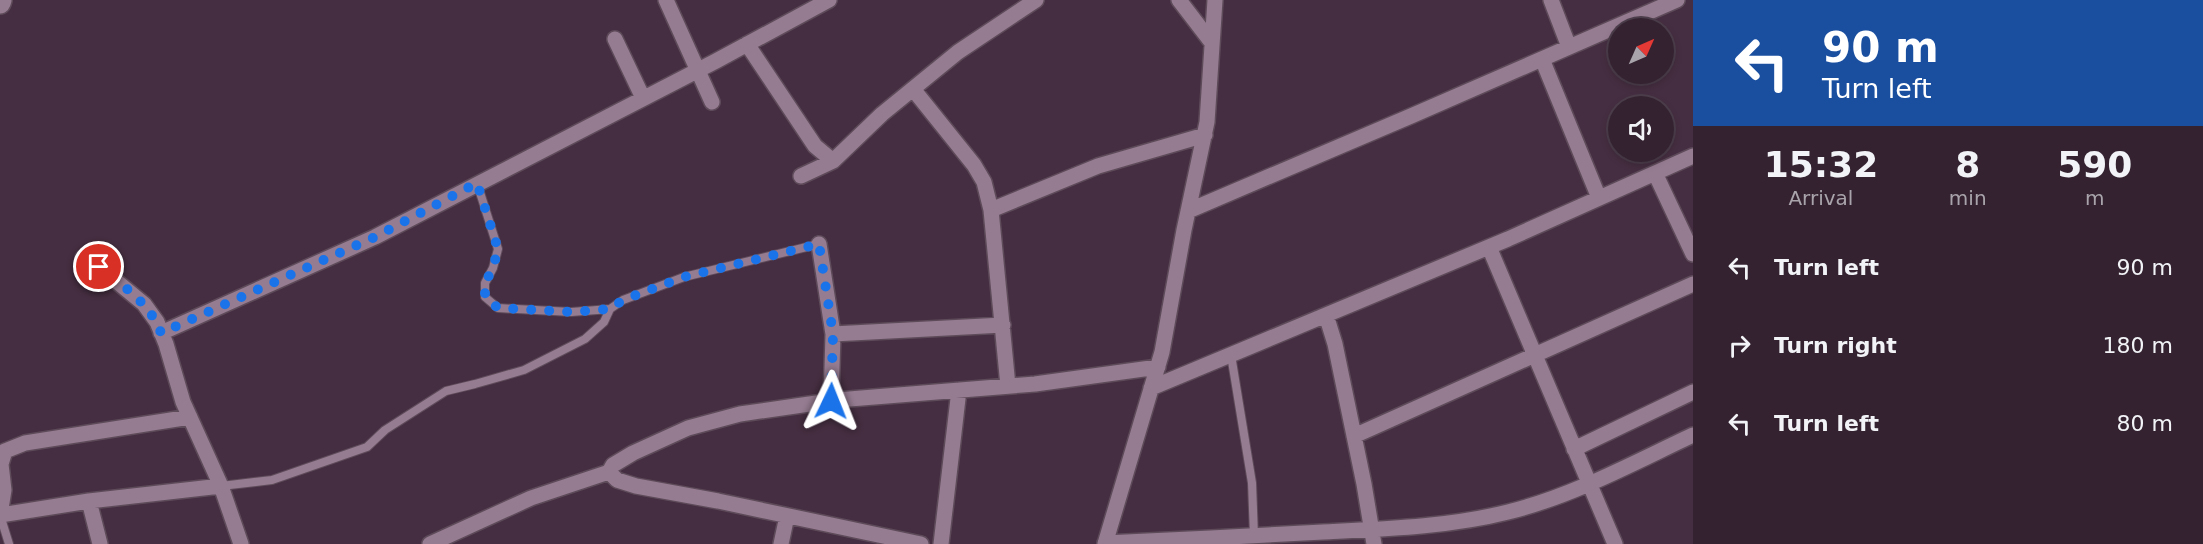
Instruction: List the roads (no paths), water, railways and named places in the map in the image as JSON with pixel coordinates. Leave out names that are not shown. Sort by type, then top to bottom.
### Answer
[{"type":"street","points":[[666,0],[711,102]]},
{"type":"street","points":[[161,333],[375,237],[697,71],[829,0]]},
{"type":"street","points":[[801,176],[834,161],[882,114],[958,52],[1036,0]]},
{"type":"street","points":[[1179,0],[1212,43]]},
{"type":"street","points":[[1215,0],[1205,135],[1188,211],[1162,352],[1105,544],[1254,536],[1373,537],[1430,524],[1506,513],[1589,483],[1693,435]]},
{"type":"street","points":[[1551,0],[1569,47]]},
{"type":"street","points":[[1188,211],[1677,0]]},
{"type":"street","points":[[615,39],[643,98]]},
{"type":"street","points":[[747,44],[814,146],[834,161]]},
{"type":"street","points":[[1542,59],[1599,198]]},
{"type":"street","points":[[913,89],[974,165],[984,182],[991,210],[1008,386]]},
{"type":"street","points":[[991,210],[1098,166],[1205,135]]},
{"type":"street","points":[[1151,388],[1489,247],[1693,156]]},
{"type":"street","points":[[1655,172],[1693,254]]},
{"type":"street","points":[[819,244],[833,334],[831,401]]},
{"type":"street","points":[[1489,247],[1615,544]]},
{"type":"street","points":[[83,258],[99,267],[144,304],[157,322],[183,402],[221,486],[241,544]]},
{"type":"street","points":[[1354,436],[1693,284]]},
{"type":"street","points":[[1326,315],[1335,344],[1373,537]]},
{"type":"street","points":[[833,334],[1003,326]]},
{"type":"street","points":[[430,544],[531,498],[609,472],[613,465],[633,453],[688,428],[740,414],[831,401],[1008,386],[1158,367]]},
{"type":"street","points":[[941,544],[959,390]]},
{"type":"street","points":[[1574,449],[1693,392]]},
{"type":"street","points":[[190,417],[25,443],[4,451],[1,464],[4,490],[0,515],[88,501],[221,486]]},
{"type":"street","points":[[609,472],[617,480],[636,486],[921,544]]},
{"type":"street","points":[[88,501],[100,544]]},
{"type":"street","points":[[781,544],[787,516]]},
{"type":"lane","points":[[477,183],[498,249],[493,268],[485,283],[485,297],[498,308],[571,312],[610,309],[623,300],[684,277],[819,244]]},
{"type":"lane","points":[[221,486],[272,480],[367,447],[385,430],[446,391],[524,370],[585,339],[604,322],[610,309]]},
{"type":"lane","points":[[1231,355],[1252,483],[1254,536]]},
{"type":"lane","points":[[0,515],[9,544]]}]
